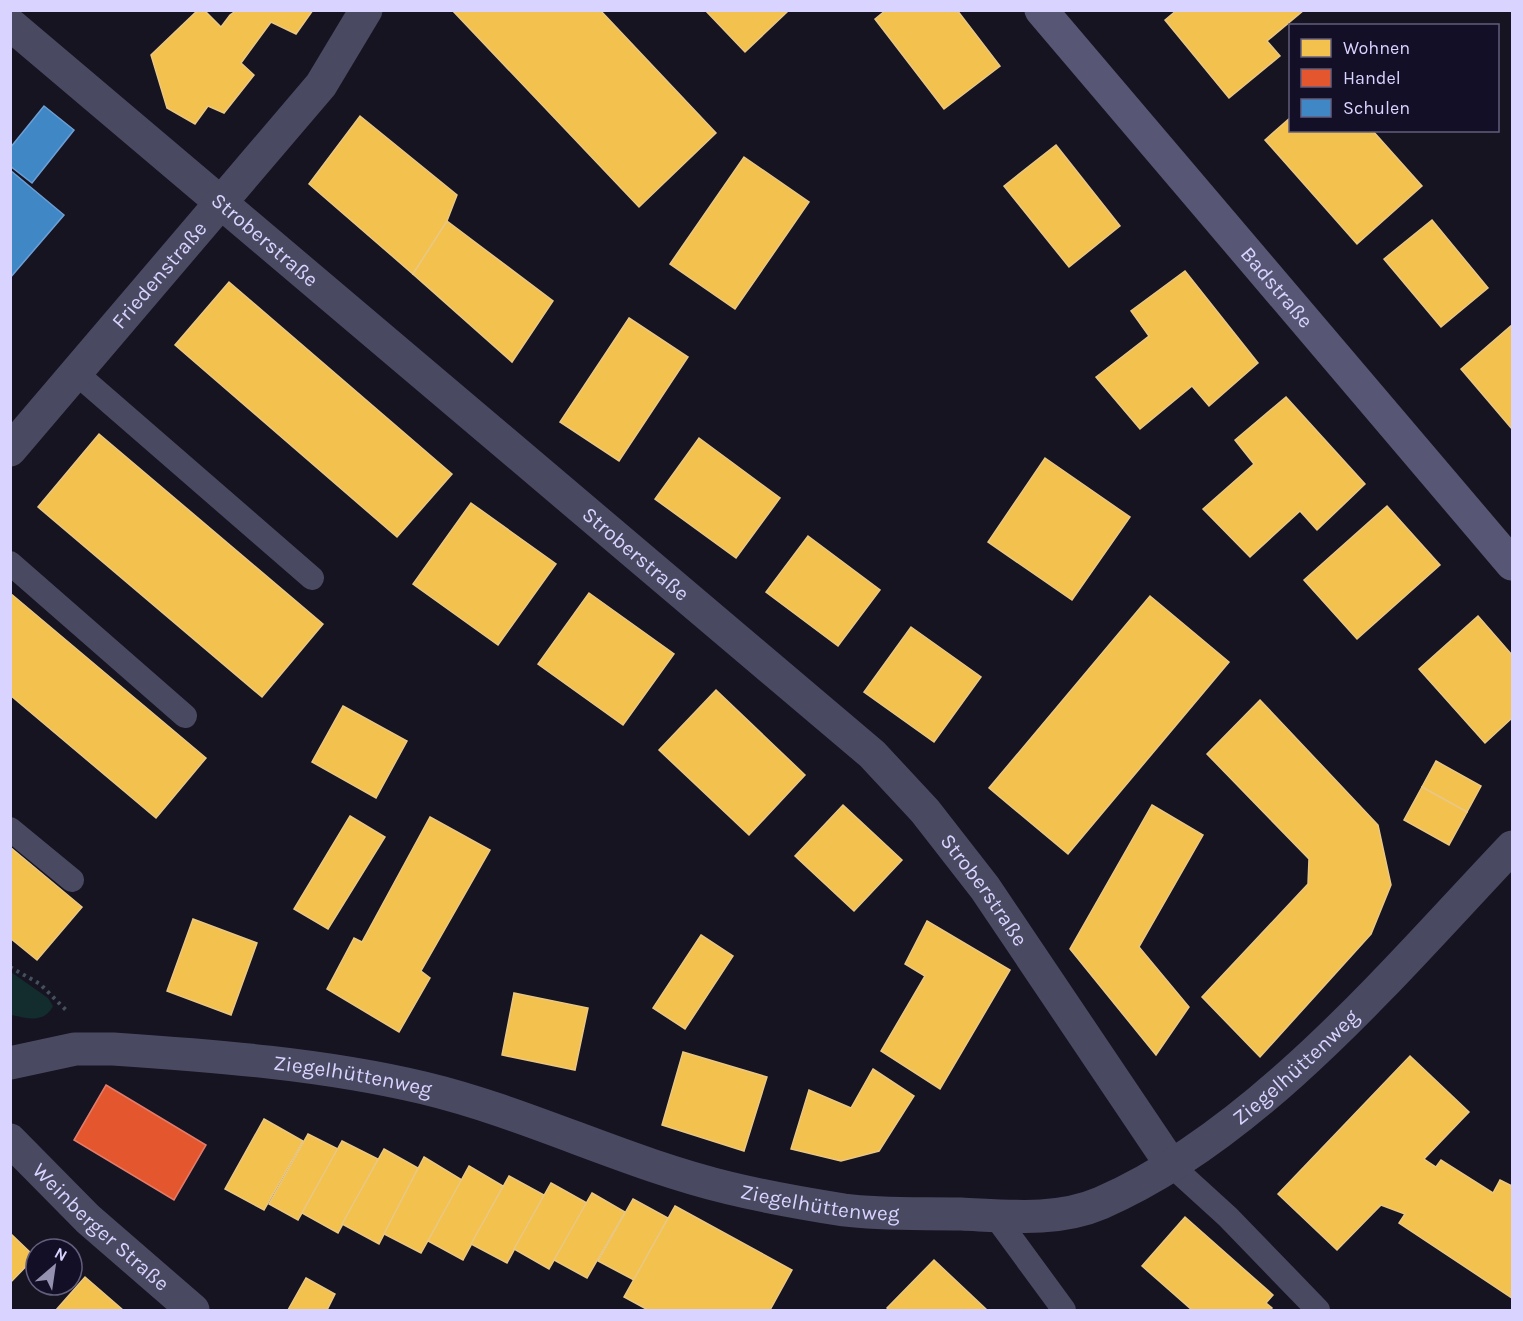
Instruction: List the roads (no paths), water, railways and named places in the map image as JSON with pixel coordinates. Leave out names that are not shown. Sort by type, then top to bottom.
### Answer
[{"type":"main road","name":"Badstraße","points":[[1041,10],[1512,564]]},
{"type":"street","name":"Friedenstraße","points":[[10,450],[223,203],[321,84],[366,10]]},
{"type":"street","name":"Stroberstraße","points":[[10,24],[872,754],[925,811],[985,888],[1172,1166]]},
{"type":"street","name":"Ziegelhüttenweg","points":[[10,1064],[75,1049],[113,1048],[356,1074],[425,1088],[504,1111],[646,1162],[727,1187],[848,1210],[1038,1217],[1096,1206],[1172,1166],[1295,1070],[1512,847]]},
{"type":"street","name":"Weinberger Straße","points":[[10,1140],[88,1219],[193,1311]]},
{"type":"lane","points":[[76,373],[312,578]]},
{"type":"lane","points":[[10,563],[185,716]]},
{"type":"lane","points":[[10,829],[72,880]]},
{"type":"lane","points":[[1172,1166],[1228,1217],[1318,1311]]},
{"type":"lane","points":[[995,1216],[1064,1311]]}]
